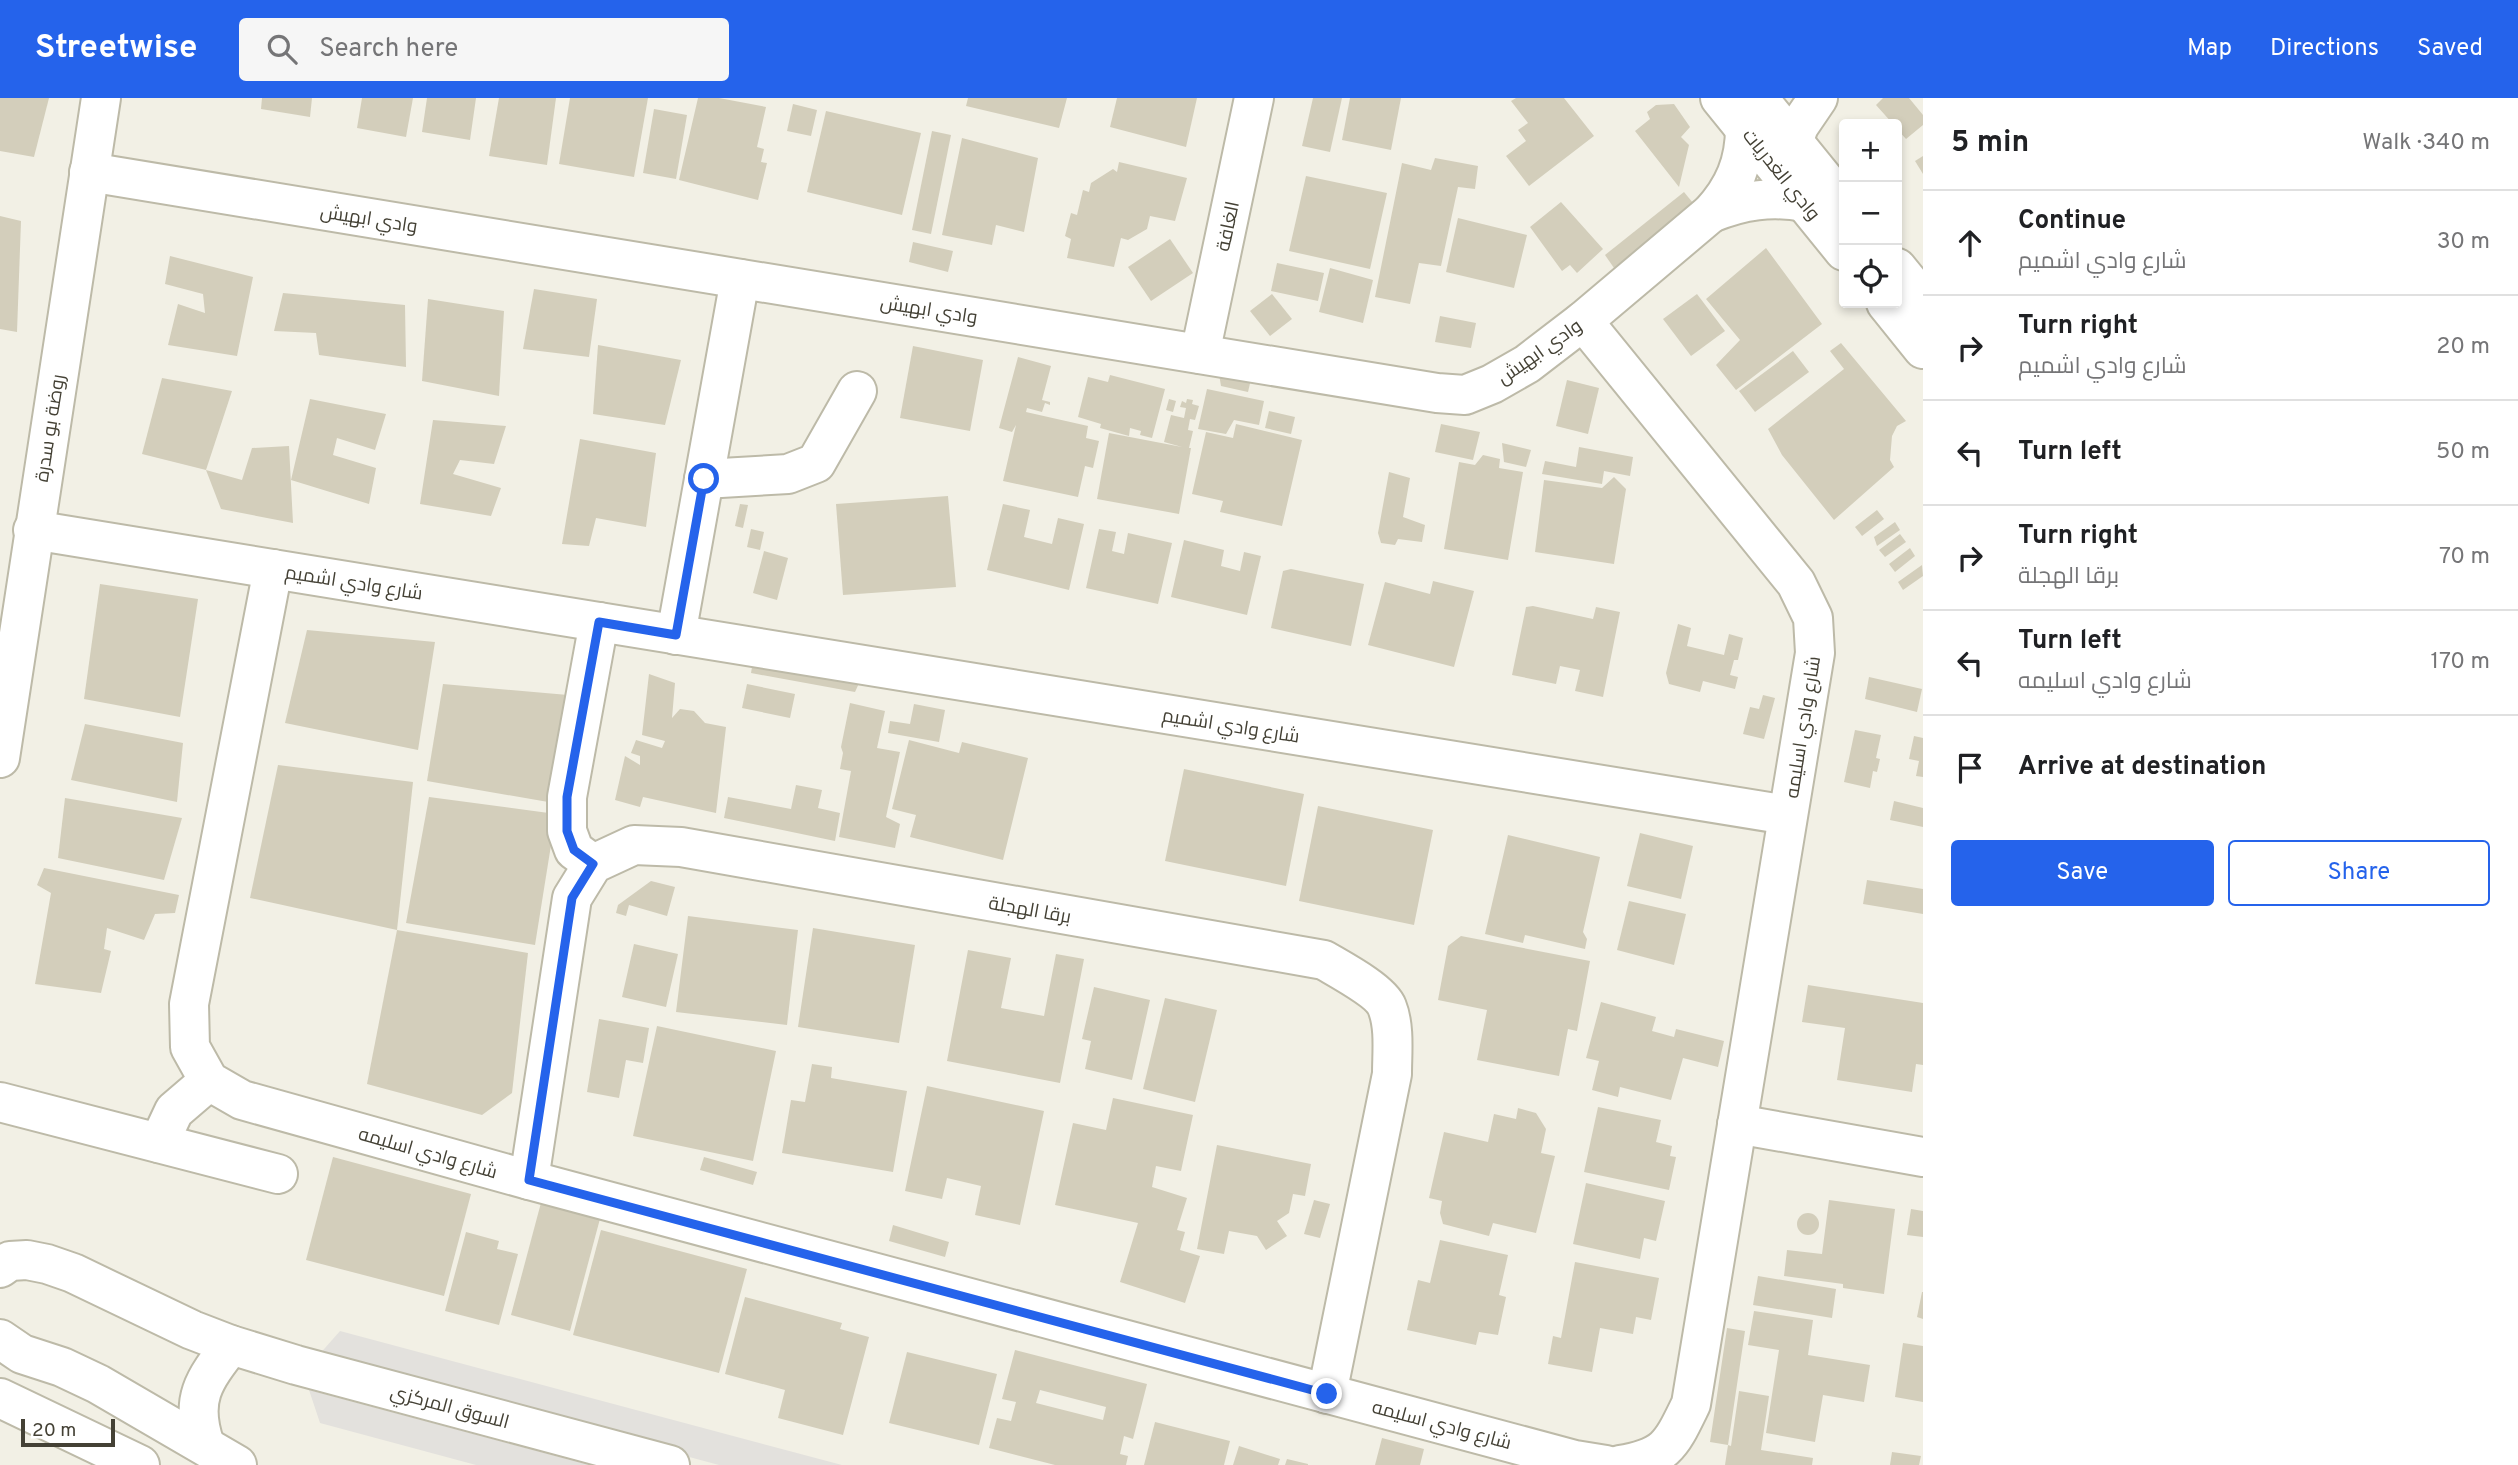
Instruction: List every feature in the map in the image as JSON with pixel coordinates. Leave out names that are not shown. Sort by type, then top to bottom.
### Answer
[{"type":"street","name":"روضة بو سدرة","points":[[0,758],[101,98]]},
{"type":"street","name":"الغافة","points":[[1200,354],[1254,98]]},
{"type":"street","name":"وادي الغدريات","points":[[1720,98],[1751,113],[1793,143],[1839,198]]},
{"type":"street","points":[[1793,143],[1799,126],[1818,98]]},
{"type":"street","name":"وادي ابهيش","points":[[89,172],[1437,393],[1465,395],[1492,384],[1527,364],[1583,321],[1711,213],[1724,199],[1741,165],[1751,113]]},
{"type":"street","name":"وادي الغدريات","points":[[1751,113],[1805,202],[1839,245]]},
{"type":"street","name":"وادي ابهيش","points":[[1711,213],[1748,201],[1786,199],[1805,202]]},
{"type":"street","points":[[1902,274],[1923,300]]},
{"type":"street","points":[[676,635],[740,279]]},
{"type":"street","points":[[1890,308],[1923,349]]},
{"type":"street","name":"شارع وادي اسليمه","points":[[1583,321],[1796,583],[1813,618],[1815,653],[1691,1404],[1673,1441],[1646,1461],[1620,1465]]},
{"type":"street","points":[[704,479],[788,474],[816,463],[857,391]]},
{"type":"street","name":"شارع وادي اشميم","points":[[33,530],[1787,815]]},
{"type":"street","points":[[159,1143],[174,1111],[209,1081],[190,1047],[189,1004],[273,569]]},
{"type":"street","points":[[529,1180],[572,898],[593,864],[574,850],[567,831],[567,797],[599,622]]},
{"type":"street","name":"برقا الهجلة","points":[[593,864],[634,845],[681,847],[1324,960],[1361,982],[1387,1005],[1393,1041],[1392,1074],[1327,1394]]},
{"type":"street","name":"شارع وادي اسليمه","points":[[209,1081],[242,1100],[529,1180],[1575,1460],[1606,1465]]},
{"type":"street","points":[[0,1102],[278,1174]]},
{"type":"street","points":[[1737,1124],[1923,1157]]},
{"type":"street","name":"السوق المركزي","points":[[0,1268],[10,1262],[27,1260],[47,1264],[73,1273],[180,1325],[232,1345],[670,1465]]},
{"type":"street","points":[[0,1339],[22,1354],[62,1367],[98,1384],[221,1455]]},
{"type":"street","points":[[221,1455],[199,1426],[200,1394],[211,1368],[232,1345]]},
{"type":"street","points":[[0,1398],[140,1465]]},
{"type":"shaded area","points":[[340,1331],[842,1465],[719,1465],[317,1357]]},
{"type":"shaded area","points":[[309,1390],[589,1465],[476,1465],[320,1423]]},
{"type":"building","points":[[0,98],[49,98],[34,157],[0,151]]},
{"type":"building","points":[[262,98],[312,98],[310,117],[261,109]]},
{"type":"building","points":[[362,98],[413,98],[406,137],[357,128]]},
{"type":"building","points":[[427,98],[476,98],[470,140],[422,132]]},
{"type":"building","points":[[499,98],[556,98],[547,165],[489,156]]},
{"type":"building","points":[[570,98],[648,98],[634,177],[559,164]]},
{"type":"building","points":[[698,98],[719,98],[766,107],[757,147],[764,149],[761,162],[767,163],[758,200],[679,180]]},
{"type":"building","points":[[968,98],[1067,98],[1059,128],[966,106]]},
{"type":"building","points":[[1117,98],[1197,98],[1186,147],[1110,127]]},
{"type":"building","points":[[1313,98],[1342,98],[1330,152],[1302,146]]},
{"type":"building","points":[[1350,98],[1401,98],[1391,150],[1342,140]]},
{"type":"building","points":[[1516,98],[1564,98],[1594,136],[1529,186],[1506,156],[1526,141],[1518,130],[1528,123],[1511,101]]},
{"type":"building","points":[[1883,98],[1909,98],[1923,115],[1923,125],[1906,139],[1902,135],[1902,119],[1889,119],[1876,105]]},
{"type":"building","points":[[793,104],[817,110],[811,136],[787,131]]},
{"type":"building","points":[[1674,104],[1690,127],[1681,137],[1689,145],[1679,187],[1635,131],[1650,119],[1647,112],[1656,105]]},
{"type":"building","points":[[654,109],[687,115],[676,179],[643,173]]},
{"type":"building","points":[[826,111],[921,133],[902,215],[807,192]]},
{"type":"building","points":[[932,131],[951,135],[931,234],[912,230]]},
{"type":"building","points":[[962,138],[1038,158],[1024,232],[996,225],[992,245],[942,235]]},
{"type":"building","points":[[1923,156],[1923,174],[1915,161]]},
{"type":"building","points":[[1435,158],[1478,166],[1475,189],[1458,187],[1441,266],[1419,263],[1410,304],[1375,297],[1402,163],[1431,170]]},
{"type":"building","points":[[1119,162],[1187,178],[1175,221],[1150,216],[1147,229],[1128,240],[1121,238],[1114,267],[1067,258],[1071,239],[1065,236],[1071,213],[1077,215],[1083,190],[1089,192],[1091,183],[1113,169],[1117,172]]},
{"type":"building","points":[[1306,176],[1387,193],[1370,269],[1289,251]]},
{"type":"building","points":[[1684,192],[1693,203],[1614,268],[1605,255]]},
{"type":"building","points":[[1561,202],[1603,249],[1577,273],[1570,265],[1562,271],[1530,227]]},
{"type":"building","points":[[0,216],[21,221],[17,332],[0,329]]},
{"type":"building","points":[[1458,218],[1527,235],[1514,288],[1446,272]]},
{"type":"building","points":[[1170,239],[1193,273],[1151,301],[1128,267]]},
{"type":"building","points":[[913,242],[953,251],[948,272],[909,262]]},
{"type":"building","points":[[1766,248],[1822,324],[1736,390],[1716,365],[1740,340],[1706,299]]},
{"type":"building","points":[[170,256],[253,277],[237,356],[168,345],[178,304],[205,313],[203,294],[165,284]]},
{"type":"building","points":[[1277,263],[1324,273],[1318,301],[1271,291]]},
{"type":"building","points":[[1330,268],[1373,280],[1363,323],[1319,312]]},
{"type":"building","points":[[534,289],[597,299],[589,357],[523,349]]},
{"type":"building","points":[[283,293],[405,305],[406,367],[319,355],[316,333],[274,331]]},
{"type":"building","points":[[1272,294],[1292,319],[1270,336],[1250,311]]},
{"type":"building","points":[[1697,294],[1725,331],[1691,356],[1663,319]]},
{"type":"building","points":[[428,299],[504,311],[499,396],[422,381]]},
{"type":"building","points":[[1440,316],[1476,323],[1471,348],[1435,342]]},
{"type":"building","points":[[1841,343],[1906,421],[1897,426],[1892,436],[1890,460],[1894,467],[1834,520],[1782,455],[1768,429],[1844,369],[1830,351]]},
{"type":"building","points":[[598,345],[681,360],[665,425],[593,414]]},
{"type":"building","points":[[913,346],[983,360],[970,431],[900,418]]},
{"type":"building","points":[[1793,351],[1809,372],[1755,412],[1739,391]]},
{"type":"building","points":[[1018,357],[1051,366],[1042,400],[1050,402],[1050,405],[1045,403],[1042,412],[1027,408],[1026,412],[1088,426],[1086,438],[1099,441],[1093,468],[1085,466],[1078,497],[1003,481],[1016,425],[1012,432],[999,428]]},
{"type":"building","points":[[1219,374],[1252,375],[1248,392],[1221,386]]},
{"type":"building","points":[[1110,375],[1165,389],[1152,438],[1140,435],[1141,431],[1130,428],[1129,436],[1100,428],[1101,424],[1078,417],[1088,377],[1108,382]]},
{"type":"building","points":[[162,378],[232,391],[206,470],[142,454]]},
{"type":"building","points":[[1567,380],[1599,388],[1588,434],[1556,426]]},
{"type":"building","points":[[1207,389],[1264,401],[1259,425],[1234,420],[1226,434],[1198,429]]},
{"type":"building","points":[[310,399],[386,414],[375,450],[337,438],[333,455],[376,468],[369,504],[291,480]]},
{"type":"building","points":[[1169,399],[1176,401],[1173,412],[1166,410]]},
{"type":"building","points":[[1187,399],[1193,400],[1192,404],[1199,406],[1195,420],[1190,419],[1188,430],[1193,431],[1179,514],[1097,499],[1109,433],[1182,447],[1164,442],[1171,415],[1184,418],[1186,408],[1180,407],[1182,401],[1186,403]]},
{"type":"building","points":[[1269,411],[1295,417],[1291,434],[1265,428]]},
{"type":"building","points":[[433,420],[506,426],[494,464],[460,460],[453,474],[501,488],[491,516],[420,504]]},
{"type":"building","points":[[1236,424],[1302,440],[1282,526],[1220,512],[1223,501],[1192,494],[1206,432],[1233,438]]},
{"type":"building","points":[[1441,424],[1480,432],[1473,460],[1435,452]]},
{"type":"building","points":[[580,439],[656,453],[646,527],[596,518],[589,546],[562,544]]},
{"type":"building","points":[[1502,443],[1531,450],[1526,467],[1504,462]]},
{"type":"building","points":[[289,446],[293,523],[221,509],[206,470],[242,480],[252,448]]},
{"type":"building","points":[[1579,447],[1633,457],[1630,476],[1604,471],[1602,484],[1542,474],[1545,461],[1576,467]]},
{"type":"building","points":[[1483,455],[1500,459],[1499,468],[1523,472],[1508,560],[1444,549],[1459,462],[1475,465]]},
{"type":"building","points":[[1389,472],[1410,478],[1403,517],[1425,525],[1422,542],[1398,539],[1395,545],[1381,543],[1378,533]]},
{"type":"building","points":[[1614,477],[1626,489],[1614,564],[1535,552],[1544,480],[1602,488]]},
{"type":"building","points":[[948,496],[956,587],[843,595],[836,504]]},
{"type":"building","points":[[740,504],[748,505],[743,528],[735,526]]},
{"type":"building","points":[[1003,504],[1030,510],[1024,537],[1052,544],[1058,518],[1084,524],[1069,590],[987,570]]},
{"type":"building","points":[[1877,510],[1884,519],[1862,536],[1855,527]]},
{"type":"building","points":[[1895,522],[1900,530],[1877,546],[1874,537]]},
{"type":"building","points":[[751,529],[764,532],[760,550],[747,547]]},
{"type":"building","points":[[1099,529],[1116,532],[1112,551],[1124,554],[1128,533],[1172,543],[1158,604],[1086,588]]},
{"type":"building","points":[[1900,534],[1906,542],[1885,557],[1879,550]]},
{"type":"building","points":[[1184,540],[1224,550],[1221,566],[1240,571],[1244,552],[1261,556],[1247,615],[1171,597]]},
{"type":"building","points":[[1910,548],[1915,556],[1895,572],[1889,564]]},
{"type":"building","points":[[764,551],[788,558],[777,600],[753,593]]},
{"type":"building","points":[[1922,565],[1923,576],[1903,590],[1898,582]]},
{"type":"building","points":[[1291,569],[1364,584],[1351,646],[1271,628],[1283,571]]},
{"type":"building","points":[[1433,581],[1474,591],[1454,667],[1368,645],[1385,582],[1430,594]]},
{"type":"building","points":[[100,584],[198,599],[180,717],[84,699]]},
{"type":"building","points":[[1533,606],[1593,619],[1596,607],[1620,612],[1603,697],[1575,691],[1580,670],[1560,666],[1556,684],[1512,675],[1526,607]]},
{"type":"building","points":[[1678,624],[1691,628],[1687,646],[1724,655],[1729,634],[1743,638],[1738,660],[1734,660],[1730,675],[1738,677],[1735,689],[1703,681],[1700,692],[1669,684],[1666,673]]},
{"type":"building","points":[[307,630],[435,642],[418,750],[285,723]]},
{"type":"building","points":[[753,661],[860,681],[855,692],[751,673]]},
{"type":"building","points":[[649,674],[675,683],[672,718],[680,709],[694,711],[705,723],[726,727],[716,813],[643,797],[640,807],[615,800],[625,756],[640,765],[640,756],[631,753],[636,740],[662,748],[665,741],[642,735]]},
{"type":"building","points":[[1869,677],[1922,689],[1917,712],[1865,699]]},
{"type":"building","points":[[443,684],[568,695],[554,803],[427,781]]},
{"type":"building","points":[[747,684],[795,694],[790,718],[742,708]]},
{"type":"building","points":[[1763,695],[1775,698],[1764,739],[1743,734],[1750,707],[1759,709]]},
{"type":"building","points":[[850,703],[885,711],[877,748],[900,752],[886,817],[900,824],[895,848],[839,837],[851,771],[840,769],[843,753],[841,747]]},
{"type":"building","points":[[914,704],[945,710],[939,742],[888,733],[890,721],[910,724]]},
{"type":"building","points":[[85,724],[183,743],[177,802],[71,780]]},
{"type":"building","points":[[1855,730],[1881,735],[1876,758],[1880,759],[1877,772],[1873,771],[1870,788],[1844,782]]},
{"type":"building","points":[[1914,736],[1923,738],[1923,777],[1916,776],[1919,761],[1909,759]]},
{"type":"building","points":[[909,740],[959,753],[962,742],[1028,758],[1003,860],[910,837],[916,815],[892,809]]},
{"type":"building","points":[[278,765],[413,782],[397,930],[250,898]]},
{"type":"building","points":[[1184,769],[1304,794],[1286,886],[1165,861]]},
{"type":"building","points":[[796,785],[822,790],[818,808],[840,813],[835,841],[724,818],[728,797],[791,809]]},
{"type":"building","points":[[429,797],[556,814],[535,945],[406,923]]},
{"type":"building","points":[[65,798],[182,818],[164,880],[58,858]]},
{"type":"building","points":[[1894,801],[1923,808],[1923,827],[1890,820]]},
{"type":"building","points":[[1318,806],[1433,830],[1414,925],[1299,901]]},
{"type":"building","points":[[1640,833],[1693,846],[1681,899],[1627,886]]},
{"type":"building","points":[[1508,835],[1600,857],[1583,932],[1587,939],[1585,949],[1525,935],[1523,943],[1485,934]]},
{"type":"building","points":[[44,868],[179,895],[175,913],[155,914],[144,940],[107,928],[104,949],[111,951],[101,993],[35,984],[51,893],[37,885]]},
{"type":"building","points":[[1867,880],[1923,889],[1923,914],[1863,904]]},
{"type":"building","points":[[651,881],[675,887],[667,916],[629,905],[626,916],[616,913],[618,905]]},
{"type":"building","points":[[1629,901],[1686,914],[1674,965],[1617,950]]},
{"type":"building","points":[[688,916],[798,930],[787,1025],[676,1012]]},
{"type":"building","points":[[813,928],[915,945],[899,1043],[798,1027]]},
{"type":"building","points":[[397,930],[528,953],[512,1093],[482,1115],[367,1084]]},
{"type":"building","points":[[1461,936],[1590,961],[1577,1031],[1568,1029],[1559,1076],[1477,1060],[1487,1010],[1438,1000],[1448,946]]},
{"type":"building","points":[[634,944],[678,954],[666,1007],[622,997]]},
{"type":"building","points":[[968,950],[1011,958],[1001,1008],[1044,1016],[1056,954],[1084,959],[1060,1083],[947,1061]]},
{"type":"building","points":[[1808,985],[1923,1003],[1923,1065],[1916,1064],[1912,1092],[1837,1080],[1845,1028],[1802,1022]]},
{"type":"building","points":[[1094,987],[1150,1000],[1132,1080],[1085,1069],[1091,1041],[1082,1039]]},
{"type":"building","points":[[1165,998],[1217,1010],[1195,1102],[1143,1089]]},
{"type":"building","points":[[1601,1002],[1656,1017],[1652,1031],[1674,1037],[1676,1029],[1724,1041],[1718,1067],[1683,1058],[1671,1100],[1620,1087],[1618,1097],[1592,1090],[1599,1061],[1586,1058]]},
{"type":"building","points":[[599,1019],[649,1028],[643,1063],[626,1060],[619,1098],[587,1092]]},
{"type":"building","points":[[657,1026],[776,1051],[753,1161],[633,1136]]},
{"type":"building","points":[[812,1064],[832,1067],[831,1078],[907,1091],[893,1172],[782,1153],[791,1100],[805,1102]]},
{"type":"building","points":[[927,1086],[1044,1111],[1020,1225],[975,1215],[981,1186],[947,1178],[942,1199],[905,1191]]},
{"type":"building","points":[[1113,1098],[1193,1115],[1181,1171],[1156,1166],[1152,1187],[1187,1198],[1177,1230],[1185,1232],[1180,1250],[1200,1256],[1185,1303],[1120,1282],[1138,1223],[1055,1205],[1073,1123],[1106,1130]]},
{"type":"building","points":[[1598,1107],[1661,1120],[1656,1142],[1672,1146],[1670,1156],[1676,1157],[1669,1190],[1584,1172]]},
{"type":"building","points":[[1518,1108],[1536,1113],[1546,1129],[1541,1153],[1555,1156],[1536,1233],[1493,1223],[1489,1236],[1443,1224],[1440,1213],[1442,1201],[1429,1198],[1444,1132],[1488,1142],[1494,1114],[1516,1119]]},
{"type":"building","points":[[1217,1145],[1311,1164],[1305,1196],[1293,1194],[1289,1213],[1277,1221],[1287,1236],[1266,1250],[1257,1236],[1229,1231],[1224,1254],[1197,1249]]},
{"type":"building","points":[[333,1157],[471,1194],[444,1296],[306,1260]]},
{"type":"building","points":[[704,1157],[757,1172],[753,1185],[700,1170]]},
{"type":"building","points":[[1586,1183],[1665,1201],[1656,1241],[1644,1238],[1640,1259],[1573,1244]]},
{"type":"building","points":[[542,1199],[601,1215],[570,1331],[511,1315]]},
{"type":"building","points":[[1314,1200],[1330,1204],[1320,1238],[1304,1234]]},
{"type":"building","points":[[1829,1200],[1895,1209],[1884,1294],[1843,1288],[1843,1284],[1784,1276],[1787,1250],[1822,1254]]},
{"type":"building","points":[[1911,1209],[1923,1211],[1923,1237],[1907,1235]]},
{"type":"building","points":[[1808,1213],[1816,1216],[1819,1224],[1816,1232],[1808,1235],[1800,1232],[1797,1224],[1800,1216]]},
{"type":"building","points":[[893,1225],[949,1242],[945,1257],[889,1241]]},
{"type":"building","points":[[601,1230],[747,1269],[719,1373],[573,1335]]},
{"type":"building","points":[[466,1232],[499,1241],[497,1249],[518,1254],[499,1325],[445,1311]]},
{"type":"building","points":[[1440,1240],[1508,1255],[1499,1295],[1506,1297],[1498,1335],[1479,1332],[1476,1345],[1407,1330],[1418,1280],[1430,1283]]},
{"type":"building","points":[[1575,1262],[1659,1278],[1651,1320],[1636,1317],[1633,1334],[1600,1328],[1592,1372],[1548,1364],[1553,1336],[1561,1338]]},
{"type":"building","points":[[1758,1276],[1836,1289],[1832,1318],[1753,1305]]},
{"type":"building","points":[[1923,1292],[1923,1319],[1917,1317]]},
{"type":"building","points":[[745,1297],[842,1323],[840,1329],[869,1337],[843,1435],[778,1418],[785,1390],[725,1374]]},
{"type":"building","points":[[1754,1311],[1813,1320],[1808,1355],[1870,1365],[1864,1402],[1823,1395],[1815,1442],[1766,1433],[1779,1350],[1748,1345]]},
{"type":"building","points":[[1727,1328],[1745,1331],[1728,1445],[1710,1442]]},
{"type":"building","points":[[1903,1343],[1923,1346],[1923,1402],[1895,1397]]},
{"type":"building","points":[[1015,1350],[1147,1384],[1133,1439],[1124,1436],[1120,1454],[1128,1456],[1126,1465],[1055,1465],[989,1448],[997,1418],[1011,1421],[1016,1402],[1002,1399]],"holes":[[[1040,1390],[1106,1407],[1103,1420],[1036,1403]]]},
{"type":"building","points":[[907,1352],[997,1374],[979,1445],[889,1423]]},
{"type":"building","points":[[1739,1391],[1769,1396],[1761,1450],[1813,1458],[1812,1465],[1725,1465],[1728,1445],[1731,1446]]},
{"type":"building","points":[[1155,1422],[1230,1441],[1224,1465],[1144,1465]]},
{"type":"building","points":[[1382,1438],[1424,1449],[1420,1465],[1375,1465]]},
{"type":"building","points":[[1239,1446],[1280,1459],[1278,1465],[1233,1465]]},
{"type":"building","points":[[1892,1452],[1921,1456],[1919,1465],[1890,1465]]},
{"type":"building","points":[[1287,1459],[1308,1464],[1308,1465],[1285,1465]]},
{"type":"route","points":[[704,479],[676,635],[599,622],[567,797],[567,831],[574,850],[593,864],[572,898],[529,1180],[1327,1394]]}]
